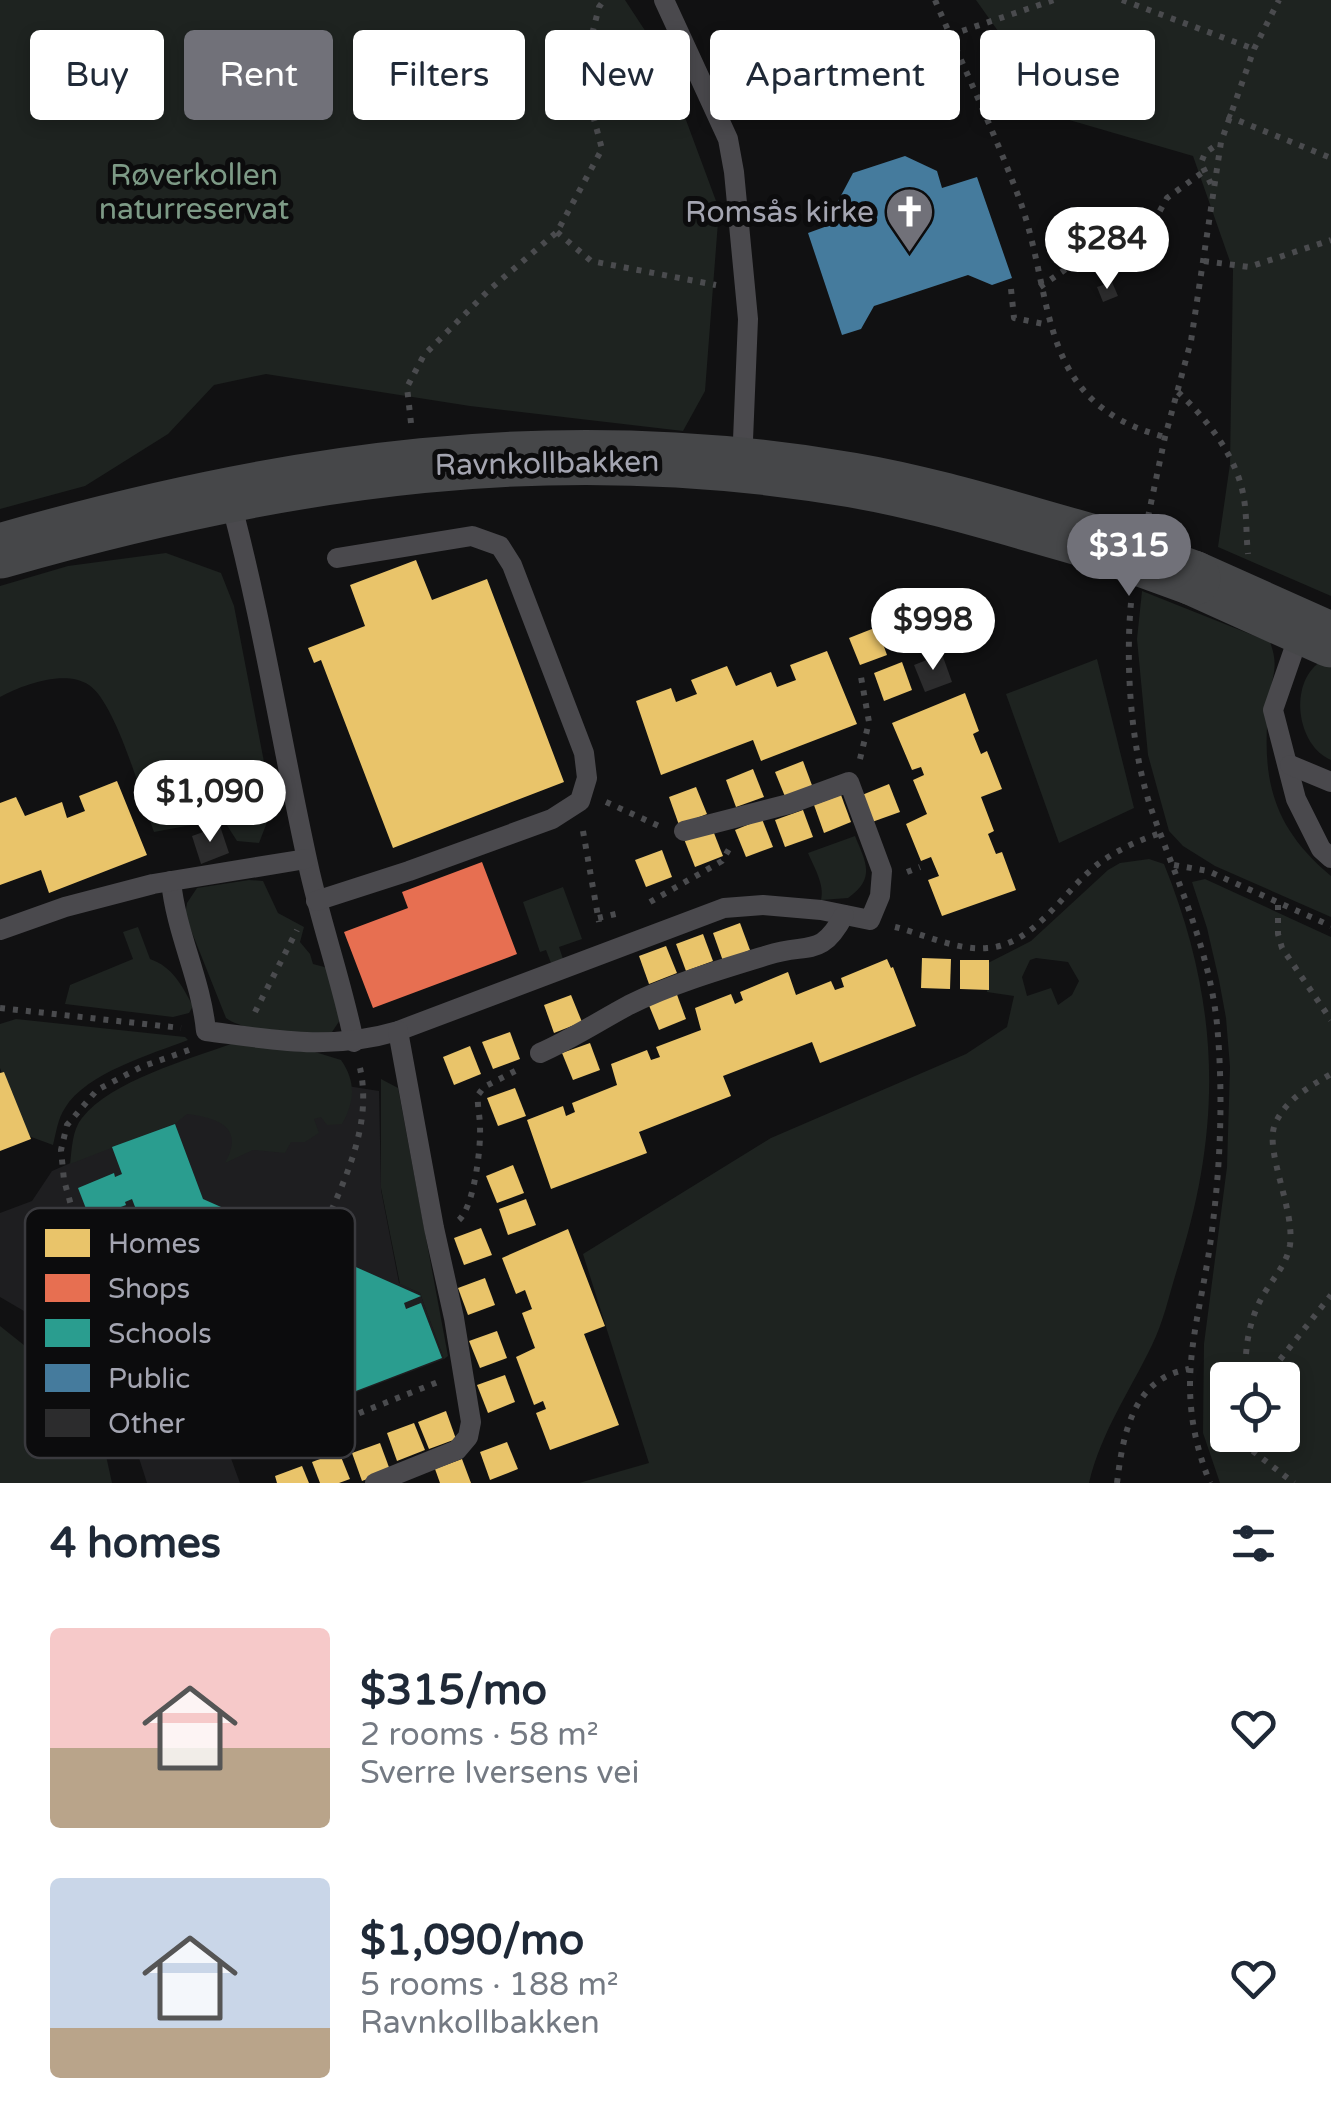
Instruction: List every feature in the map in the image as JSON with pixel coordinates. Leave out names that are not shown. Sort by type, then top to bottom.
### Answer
[{"type":"street","name":"Ravnkollbakken","points":[[0,551],[229,493],[416,465],[575,456],[742,466],[908,490],[1120,535],[1192,578],[1316,634]]},
{"type":"lane","points":[[664,0],[728,139],[747,292],[742,466]]},
{"type":"lane","points":[[229,493],[257,609],[306,858],[354,1042]]},
{"type":"lane","points":[[316,901],[552,820],[575,806],[588,778],[584,753],[512,565],[500,546],[472,536],[338,558]]},
{"type":"lane","points":[[1316,634],[1274,710],[1296,800],[1320,849],[1331,858]]},
{"type":"lane","points":[[1290,765],[1331,782]]},
{"type":"lane","points":[[171,881],[177,922],[200,986],[206,1031],[329,1044],[398,1031],[735,906],[763,905],[870,920],[880,896],[882,871],[849,782],[788,804],[684,830]]},
{"type":"lane","points":[[0,930],[66,907],[171,881],[306,858]]},
{"type":"lane","points":[[540,1053],[644,998],[771,954],[822,945],[834,934],[844,915]]},
{"type":"lane","points":[[376,1483],[457,1450],[470,1430],[454,1318],[398,1031]]},
{"type":"path","points":[[416,465],[407,387],[414,368],[489,290],[558,232],[602,149],[582,74],[604,0]]},
{"type":"path","points":[[935,0],[948,30]]},
{"type":"path","points":[[960,32],[1054,0]]},
{"type":"path","points":[[1122,0],[1254,48]]},
{"type":"path","points":[[1120,535],[1164,437],[1178,392],[1195,322],[1212,185],[1227,116],[1254,48],[1279,0]]},
{"type":"path","points":[[960,59],[1020,200],[1048,325],[1077,380],[1102,408],[1130,428],[1164,437]]},
{"type":"path","points":[[1227,116],[1331,158]]},
{"type":"path","points":[[1212,185],[1201,163],[1205,152],[1220,142]]},
{"type":"path","points":[[1040,288],[1076,262],[1147,224],[1168,198],[1203,172]]},
{"type":"path","points":[[558,232],[591,261],[747,292]]},
{"type":"path","points":[[1204,261],[1249,267],[1331,240]]},
{"type":"path","points":[[1011,289],[1014,318],[1048,325]]},
{"type":"path","points":[[1178,392],[1207,418],[1244,495],[1250,604]]},
{"type":"path","points":[[1132,593],[1129,628],[1135,720],[1146,788],[1201,943],[1211,986],[1220,1070],[1213,1222],[1189,1369],[1191,1426],[1210,1483]]},
{"type":"path","points":[[849,782],[865,744],[868,722],[861,677]]},
{"type":"path","points":[[605,802],[643,819]]},
{"type":"path","points":[[575,806],[605,952]]},
{"type":"path","points":[[598,918],[636,909],[727,856],[732,836],[730,818]]},
{"type":"path","points":[[870,920],[972,948],[991,948],[1039,922],[1100,862],[1137,841],[1161,833]]},
{"type":"path","points":[[1174,865],[1208,870],[1331,926]]},
{"type":"path","points":[[242,1036],[297,929],[316,901]]},
{"type":"path","points":[[1278,905],[1282,948],[1331,1020]]},
{"type":"path","points":[[0,1008],[206,1031]]},
{"type":"path","points":[[72,1208],[61,1150],[67,1124],[97,1090],[142,1067],[190,1050],[206,1031]]},
{"type":"path","points":[[330,1208],[360,1130],[364,1106],[354,1042]]},
{"type":"path","points":[[434,1228],[454,1222],[468,1206],[480,1142],[476,1100],[480,1090],[540,1053]]},
{"type":"path","points":[[1246,1362],[1247,1340],[1256,1309],[1283,1266],[1291,1241],[1273,1131],[1289,1102],[1331,1074]]},
{"type":"path","points":[[1278,1362],[1331,1294]]},
{"type":"path","points":[[1118,1483],[1125,1434],[1143,1394],[1171,1372],[1189,1369]]},
{"type":"path","points":[[355,1415],[442,1381]]},
{"type":"path","points":[[1255,1452],[1294,1483]]},
{"type":"shaded area","points":[[271,1074],[379,1091],[381,1190],[399,1283],[420,1293],[444,1359],[355,1393],[355,1208],[25,1208],[25,1312],[0,1297],[0,1213],[32,1201],[52,1171],[112,1145],[229,1080]]},
{"type":"shaded area","points":[[139,1458],[231,1458],[240,1483],[147,1483]]},
{"type":"green space","name":"Røverkollen naturreservat","points":[[0,0],[625,0],[645,30],[545,30],[545,120],[686,120],[719,209],[705,391],[683,431],[470,406],[266,374],[214,385],[168,434],[85,486],[0,509]]},
{"type":"green space","points":[[976,0],[1331,0],[1331,596],[1218,547],[1230,464],[1233,270],[1193,156],[1069,120],[1155,120],[1155,30],[997,30]]},
{"type":"green space","points":[[166,553],[221,573],[234,606],[270,793],[269,817],[259,843],[237,841],[223,819],[154,832],[118,730],[89,685],[68,678],[56,679],[0,697],[0,586],[68,566]]},
{"type":"green space","points":[[1142,591],[1270,642],[1275,666],[1267,729],[1269,777],[1283,819],[1311,857],[1331,876],[1331,917],[1215,866],[1183,846],[1169,831],[1148,755],[1137,639]]},
{"type":"green space","points":[[1097,659],[1134,808],[1059,843],[1006,694]]},
{"type":"green space","points":[[1320,662],[1331,668],[1331,760],[1310,742],[1301,714],[1303,685]]},
{"type":"green space","points":[[855,836],[865,862],[862,884],[848,898],[821,900],[820,882],[808,853]]},
{"type":"green space","points":[[1149,859],[1164,864],[1183,916],[1205,1017],[1208,1117],[1191,1220],[1163,1319],[1108,1429],[1089,1483],[579,1483],[649,1463],[583,1254],[771,1138],[966,1054],[1007,1027],[1014,996],[987,992],[988,963],[1031,941],[1120,863]],"holes":[[[1030,960],[1068,962],[1079,981],[1072,995],[1058,1005],[1051,988],[1027,996],[1022,977]]]},
{"type":"green space","points":[[1205,879],[1331,937],[1331,1483],[1220,1483],[1203,1433],[1204,1344],[1227,1167],[1230,1067],[1226,1018],[1207,928],[1192,882]]},
{"type":"green space","points":[[263,881],[278,913],[304,927],[300,942],[313,964],[328,968],[340,1020],[332,1032],[261,1030],[226,1018],[185,915],[187,903],[197,888]]},
{"type":"green space","points":[[563,887],[582,939],[559,947],[563,959],[551,963],[546,950],[540,952],[523,902]]},
{"type":"green space","points":[[138,927],[150,959],[171,972],[185,991],[193,1006],[189,1013],[173,1017],[65,1004],[70,985],[133,959],[123,932]]},
{"type":"green space","points":[[16,1019],[188,1040],[121,1066],[88,1085],[63,1112],[53,1145],[26,1135],[0,1068],[0,1024]]},
{"type":"green space","points":[[231,1044],[315,1052],[341,1060],[352,1092],[342,1124],[327,1125],[321,1117],[314,1119],[319,1133],[305,1142],[291,1142],[285,1153],[253,1150],[225,1163],[232,1141],[225,1126],[187,1114],[176,1123],[70,1164],[76,1128],[111,1093],[151,1073]]},
{"type":"green space","points":[[381,1079],[398,1088],[448,1356],[444,1359],[420,1293],[400,1284],[381,1188]]},
{"type":"green space","points":[[0,1326],[25,1346],[25,1458],[107,1458],[112,1483],[0,1483]]},
{"type":"building: Homes","points":[[416,560],[432,600],[487,579],[564,782],[393,848],[321,660],[314,663],[308,648],[365,626],[350,585]]},
{"type":"building: Homes","points":[[877,627],[887,655],[860,665],[849,638]]},
{"type":"building: Homes","points":[[827,651],[857,724],[761,761],[753,740],[661,775],[636,701],[671,688],[676,702],[697,694],[691,680],[727,666],[736,686],[771,672],[777,687],[796,680],[790,665]]},
{"type":"building: Homes","points":[[902,662],[912,690],[884,701],[874,673]]},
{"type":"building: Homes","points":[[965,693],[979,731],[973,734],[981,754],[987,751],[1002,789],[981,797],[994,831],[988,834],[996,854],[1002,852],[1016,890],[942,916],[928,880],[939,876],[931,857],[921,861],[906,824],[927,814],[913,780],[924,775],[921,767],[912,770],[892,723]]},
{"type":"building: Homes","points":[[803,761],[813,788],[786,799],[775,772]]},
{"type":"building: Homes","points":[[753,769],[764,797],[736,807],[726,780]]},
{"type":"building: Homes","points":[[117,781],[147,855],[49,893],[41,870],[0,885],[0,803],[16,797],[25,816],[62,802],[67,818],[85,811],[79,796]]},
{"type":"building: Homes","points":[[889,784],[900,812],[872,822],[862,795]]},
{"type":"building: Homes","points":[[696,787],[707,814],[679,825],[669,797]]},
{"type":"building: Homes","points":[[841,795],[851,822],[824,833],[814,805]]},
{"type":"building: Homes","points":[[803,810],[813,837],[785,847],[775,820]]},
{"type":"building: Homes","points":[[762,819],[773,847],[746,857],[735,830]]},
{"type":"building: Homes","points":[[712,828],[723,856],[695,867],[684,839]]},
{"type":"building: Homes","points":[[662,850],[672,877],[646,887],[635,860]]},
{"type":"building: Homes","points":[[740,923],[750,950],[723,961],[713,933]]},
{"type":"building: Homes","points":[[703,934],[713,961],[686,971],[676,944]]},
{"type":"building: Homes","points":[[666,946],[677,973],[649,984],[639,956]]},
{"type":"building: Homes","points":[[922,958],[951,959],[950,989],[921,988]]},
{"type":"building: Homes","points":[[887,959],[916,1026],[820,1063],[812,1042],[723,1076],[731,1096],[639,1132],[647,1153],[551,1189],[527,1120],[563,1106],[566,1116],[575,1112],[572,1103],[617,1085],[611,1064],[647,1050],[651,1060],[660,1057],[656,1047],[701,1030],[695,1008],[731,994],[735,1004],[743,1000],[740,992],[788,972],[796,995],[831,981],[835,990],[844,987],[841,978]]},
{"type":"building: Homes","points":[[960,960],[989,960],[989,990],[960,989]]},
{"type":"building: Homes","points":[[676,992],[686,1019],[659,1030],[648,1003]]},
{"type":"building: Homes","points":[[571,995],[582,1022],[554,1033],[544,1005]]},
{"type":"building: Homes","points":[[510,1032],[520,1059],[493,1069],[482,1042]]},
{"type":"building: Homes","points":[[590,1043],[600,1070],[573,1080],[562,1053]]},
{"type":"building: Homes","points":[[470,1046],[481,1074],[454,1085],[443,1057]]},
{"type":"building: Homes","points":[[4,1072],[31,1139],[0,1151],[0,1073]]},
{"type":"building: Homes","points":[[515,1088],[526,1116],[498,1126],[487,1098]]},
{"type":"building: Homes","points":[[513,1165],[524,1193],[497,1203],[486,1176]]},
{"type":"building: Homes","points":[[526,1199],[536,1225],[508,1235],[499,1209]]},
{"type":"building: Homes","points":[[481,1228],[492,1255],[464,1265],[454,1238]]},
{"type":"building: Homes","points":[[568,1229],[605,1326],[584,1334],[619,1425],[550,1450],[536,1413],[546,1409],[543,1401],[534,1405],[516,1357],[535,1348],[522,1313],[532,1309],[525,1290],[516,1294],[502,1258]]},
{"type":"building: Homes","points":[[485,1278],[495,1305],[468,1315],[458,1288]]},
{"type":"building: Homes","points":[[497,1331],[507,1358],[480,1368],[469,1341]]},
{"type":"building: Homes","points":[[505,1375],[515,1402],[488,1413],[477,1385]]},
{"type":"building: Homes","points":[[446,1411],[456,1439],[429,1449],[418,1422]]},
{"type":"building: Homes","points":[[414,1423],[425,1450],[397,1461],[387,1433]]},
{"type":"building: Homes","points":[[507,1442],[518,1469],[490,1480],[480,1452]]},
{"type":"building: Homes","points":[[380,1443],[390,1470],[362,1481],[355,1452]]},
{"type":"building: Homes","points":[[341,1458],[350,1479],[320,1483],[312,1462]]},
{"type":"building: Homes","points":[[462,1459],[471,1483],[440,1483],[435,1469]]},
{"type":"building: Homes","points":[[302,1466],[309,1483],[277,1483],[275,1476]]},
{"type":"building: Shops","points":[[482,862],[517,954],[373,1008],[344,932],[408,908],[402,892]]},
{"type":"building: Schools","points":[[175,1124],[203,1199],[223,1208],[135,1208],[132,1199],[118,1208],[86,1208],[78,1188],[114,1173],[115,1177],[122,1174],[112,1147]]},
{"type":"building: Schools","points":[[355,1267],[421,1296],[404,1303],[406,1309],[421,1303],[442,1358],[355,1391]]},
{"type":"building: Public","name":"Romsås kirke","points":[[905,156],[937,171],[942,188],[977,177],[1012,278],[992,285],[968,275],[874,306],[861,329],[842,335],[808,233],[841,221],[836,205],[853,173]]},
{"type":"building: Other","points":[[1112,282],[1118,296],[1103,302],[1097,287]]},
{"type":"building: Other","points":[[916,613],[927,640],[899,651],[888,624]]},
{"type":"building: Other","points":[[942,654],[952,682],[925,692],[914,665]]},
{"type":"building: Other","points":[[220,826],[229,853],[201,864],[192,836]]},
{"type":"place","name":"Romsås kirke","points":[[909,254]]}]
